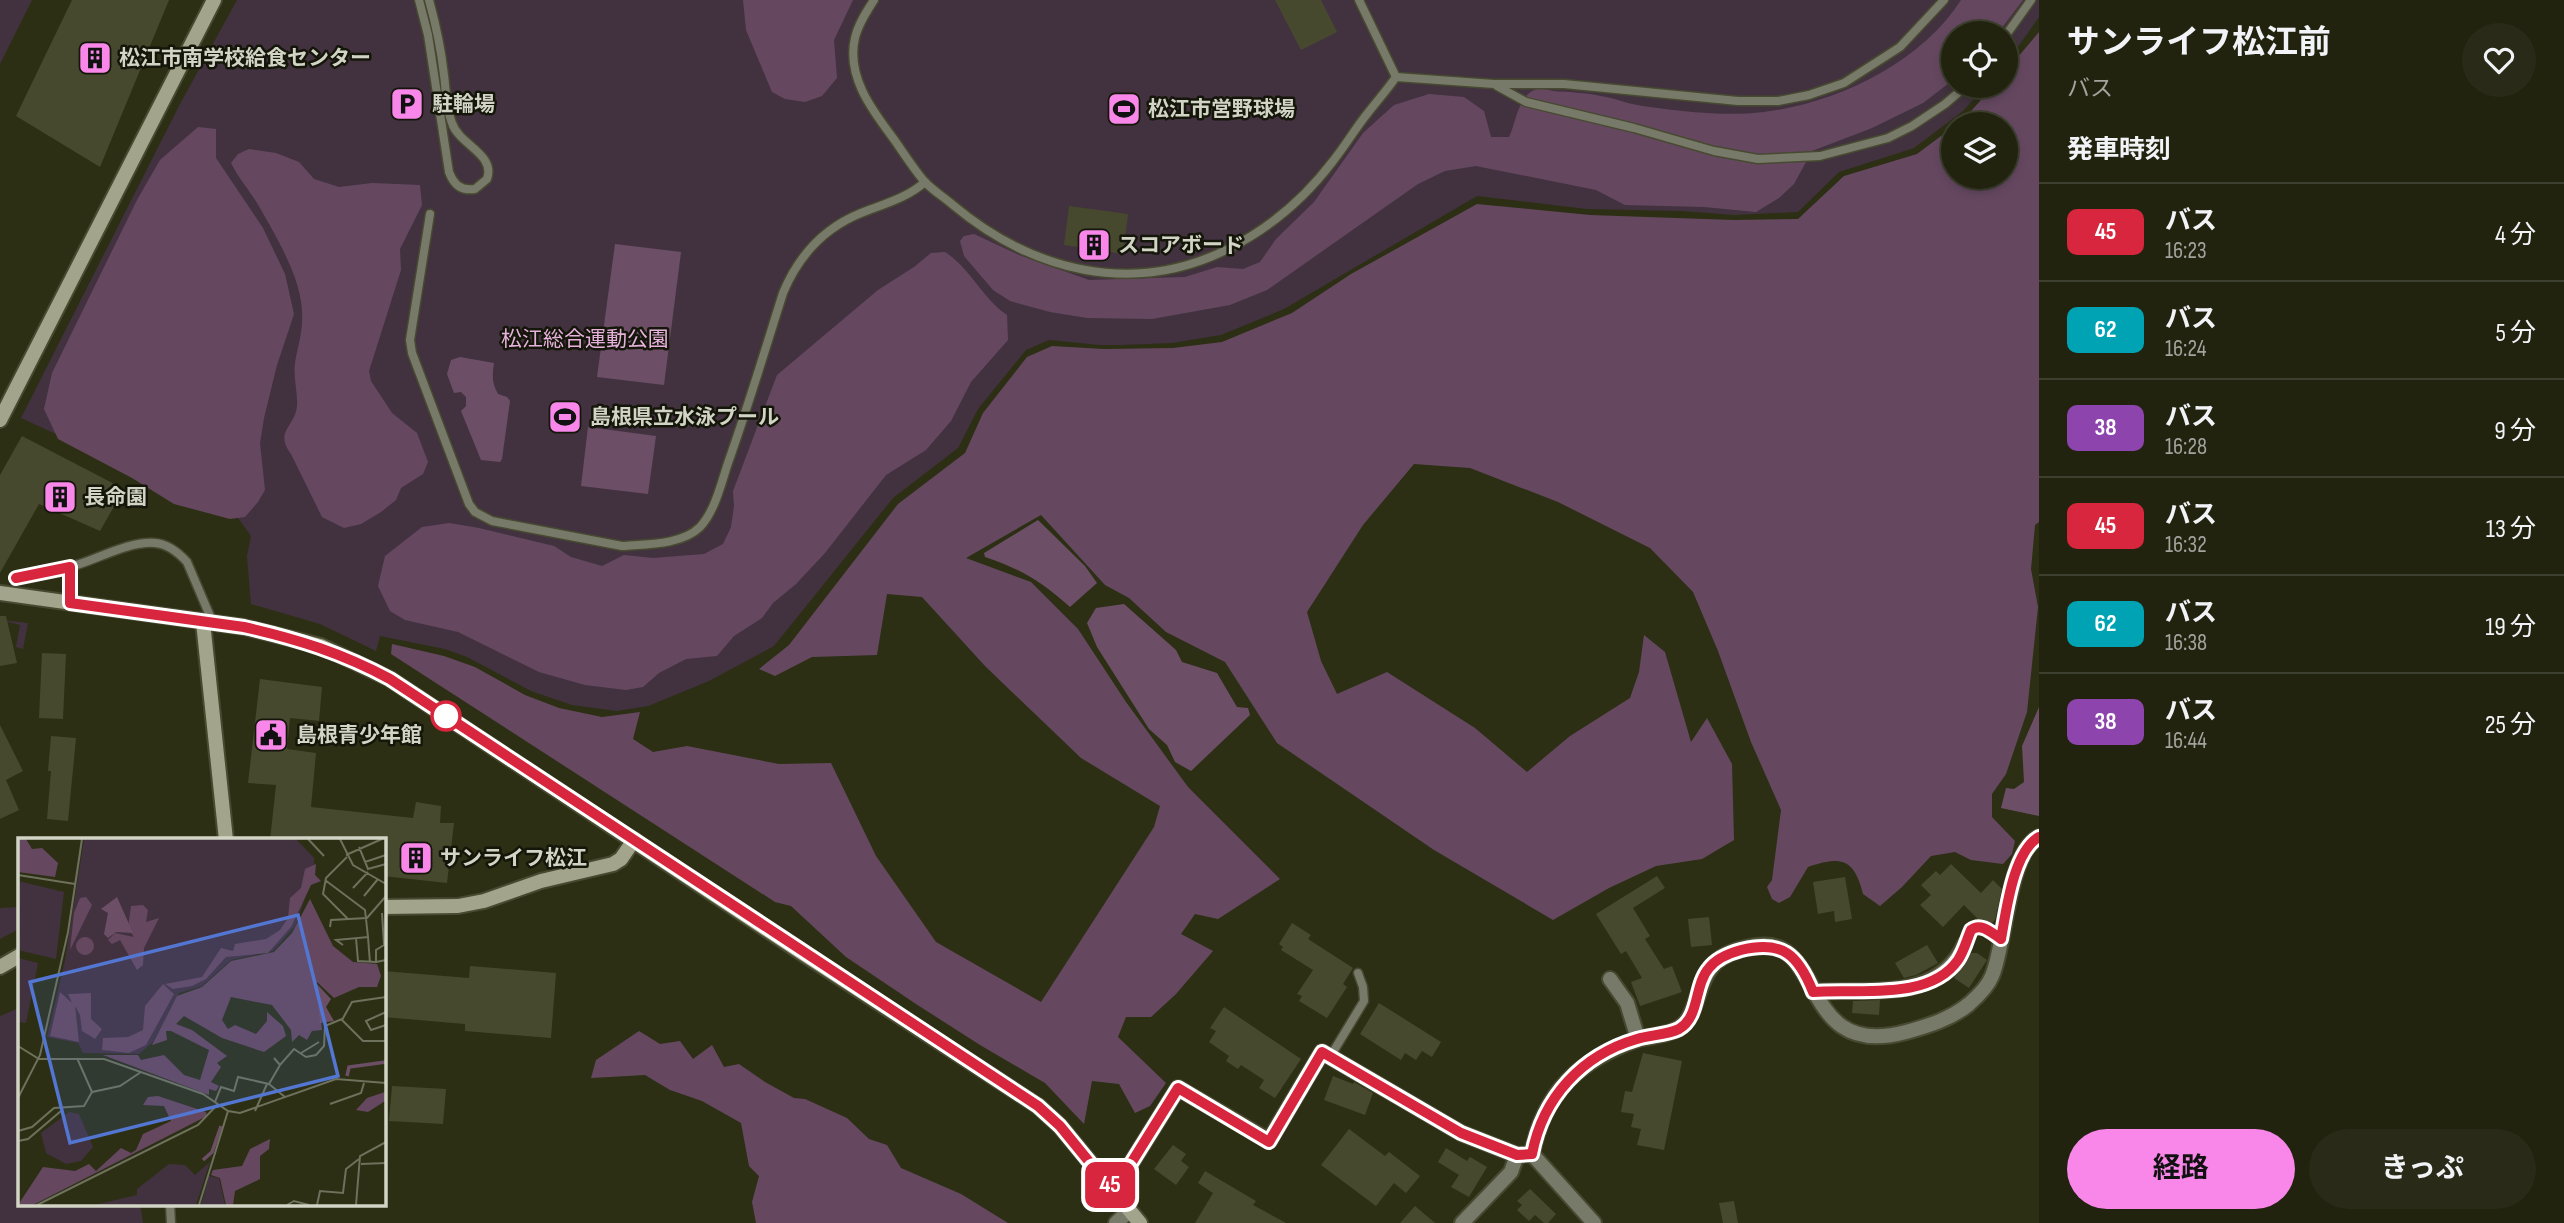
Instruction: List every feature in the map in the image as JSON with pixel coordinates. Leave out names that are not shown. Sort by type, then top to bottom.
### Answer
[{"type":"street","points":[[0,420],[214,0]]},
{"type":"street","points":[[0,593],[244,627],[321,646],[390,679],[1038,1106],[1060,1126],[1140,1223]]},
{"type":"street","points":[[208,622],[226,838]]},
{"type":"street","points":[[1462,1223],[1525,1154],[1545,1114],[1567,1080],[1589,1061],[1638,1039],[1679,1029],[1691,1015],[1710,967],[1736,952],[1770,946],[1788,952],[1807,976],[1813,992],[1839,1026],[1851,1032],[1874,1037],[1918,1028],[1951,1016],[1978,995],[1993,975],[2021,859],[2039,837]]},
{"type":"street","points":[[385,907],[458,906],[484,901],[541,881],[613,864],[621,859],[634,840]]},
{"type":"street","points":[[1813,992],[1882,992],[1918,985],[1944,972],[1957,960],[1965,944]]},
{"type":"street","points":[[0,967],[18,957]]},
{"type":"street","points":[[1610,979],[1627,1003],[1638,1039]]},
{"type":"street","points":[[1109,1186],[1125,1173],[1178,1088],[1269,1142],[1322,1052],[1461,1133],[1525,1154],[1594,1223]]},
{"type":"street","points":[[1116,1223],[1129,1210]]},
{"type":"lane","points":[[419,0],[428,35],[449,172],[461,188],[475,189],[487,179],[488,166],[483,156],[462,139],[450,121],[436,23],[429,0]]},
{"type":"lane","points":[[874,0],[855,38],[858,81],[870,107],[925,182],[996,238],[1027,253],[1090,271],[1129,274],[1166,270],[1228,249],[1270,224],[1289,210],[1332,163],[1396,76]]},
{"type":"lane","points":[[1359,0],[1396,76]]},
{"type":"lane","points":[[1396,76],[1494,84],[1564,84],[1738,101],[1788,99],[1844,83],[1864,71],[1900,47],[1944,0]]},
{"type":"lane","points":[[2016,21],[2031,0]]},
{"type":"lane","points":[[1494,84],[1526,102],[1714,151],[1758,159],[1820,156],[1888,138],[1912,126],[1952,98]]},
{"type":"lane","points":[[430,214],[410,340],[412,353],[469,504],[475,512],[492,520],[622,545],[635,545],[688,535],[699,527],[709,514],[738,435],[783,293],[793,271],[806,253],[844,222],[914,192],[925,182]]},
{"type":"lane","points":[[16,578],[70,567],[132,546],[146,543],[164,545],[180,554],[187,562],[208,622]]},
{"type":"lane","points":[[70,567],[70,603]]},
{"type":"lane","points":[[1965,944],[1976,926],[2001,939]]},
{"type":"lane","points":[[1330,1057],[1364,1001],[1358,973]]},
{"type":"green space","points":[[0,0],[32,0],[0,64]]},
{"type":"green space","name":"松江総合運動公園","points":[[237,0],[2039,0],[2039,17],[2018,47],[2018,21],[1941,21],[1941,98],[1975,98],[1962,112],[1941,112],[1941,128],[1914,148],[1839,172],[1798,212],[1734,215],[1587,209],[1477,196],[1284,309],[1221,335],[1172,343],[1121,345],[1049,340],[1026,350],[978,409],[958,448],[893,498],[774,646],[709,681],[648,706],[617,711],[572,705],[531,691],[467,657],[445,649],[380,636],[376,651],[320,624],[251,604],[247,556],[251,536],[238,518],[21,418],[180,104]]},
{"type":"green space","points":[[0,620],[28,623],[23,649],[16,647],[20,625]]},
{"type":"green space","points":[[18,907],[18,930],[0,939],[0,908]]},
{"type":"green space","points":[[18,1008],[18,1206],[140,1206],[143,1223],[0,1223],[0,1016]]},
{"type":"shaded area","points":[[743,0],[853,0],[834,40],[837,78],[822,96],[805,102],[785,99],[772,92],[746,30]]},
{"type":"shaded area","points":[[1961,0],[2023,0],[2007,21],[1945,21]]},
{"type":"shaded area","points":[[1941,26],[1941,89],[1923,103],[1872,128],[1812,151],[1794,184],[1779,198],[1756,212],[1704,207],[1625,205],[1596,190],[1476,166],[1445,171],[1418,184],[1267,290],[1230,305],[1152,319],[1087,318],[1050,312],[1010,301],[993,290],[964,256],[960,241],[964,236],[974,234],[1019,255],[1089,280],[1185,277],[1217,267],[1243,269],[1260,262],[1276,239],[1314,202],[1363,133],[1394,105],[1429,94],[1464,97],[1484,111],[1491,137],[1509,137],[1522,103],[1531,92],[1539,89],[1700,113],[1764,112],[1820,100],[1848,89],[1900,61]]},
{"type":"shaded area","points":[[2039,32],[2039,522],[2035,525],[2031,569],[2038,607],[2027,712],[2006,774],[1992,794],[1992,817],[2015,841],[2012,854],[2003,864],[1971,860],[1955,852],[1931,856],[1880,906],[1863,894],[1850,867],[1838,861],[1829,862],[1808,867],[1790,897],[1779,903],[1772,899],[1767,887],[1772,880],[1781,810],[1751,742],[1693,592],[1650,548],[1558,502],[1470,468],[1414,464],[1363,525],[1307,612],[1321,661],[1337,694],[1387,672],[1475,728],[1527,772],[1570,736],[1630,698],[1639,672],[1644,635],[1665,652],[1691,742],[1707,718],[1732,764],[1734,840],[1702,859],[1656,866],[1609,888],[1553,920],[1434,850],[1277,743],[1225,662],[1166,632],[1129,598],[1105,585],[1041,515],[966,558],[1031,582],[1078,629],[1126,702],[1188,787],[1280,879],[1218,919],[1195,914],[1181,934],[1213,951],[1176,994],[1151,1017],[1126,1017],[1118,1037],[1166,1083],[1150,1106],[1135,1113],[1119,1084],[1092,1081],[1084,1124],[1045,1083],[980,1045],[846,957],[791,906],[775,902],[391,654],[392,644],[444,656],[475,667],[525,695],[559,708],[602,717],[640,712],[633,739],[653,752],[687,746],[779,764],[831,763],[876,856],[936,942],[1041,1002],[1154,827],[1160,806],[1081,758],[985,666],[922,597],[887,594],[877,655],[812,657],[775,676],[759,669],[789,645],[898,504],[965,453],[983,413],[1027,357],[1052,346],[1104,349],[1173,348],[1222,342],[1292,313],[1351,274],[1477,204],[1590,215],[1734,220],[1798,219],[1844,176],[1917,154],[1941,136],[1941,189],[2018,189],[2018,112],[1970,112],[1983,98],[2018,98],[2018,57]]},
{"type":"shaded area","points":[[198,127],[216,129],[216,158],[263,228],[285,274],[294,314],[277,365],[264,418],[260,443],[265,490],[245,517],[230,519],[174,504],[132,478],[58,439],[44,409],[52,373],[137,200],[160,160]]},
{"type":"shaded area","points":[[249,149],[276,153],[299,162],[314,179],[339,187],[372,183],[420,185],[422,205],[400,249],[401,270],[369,371],[371,381],[392,413],[417,433],[428,462],[423,474],[401,488],[396,500],[361,524],[344,528],[322,517],[284,440],[297,406],[295,369],[302,307],[295,277],[282,248],[231,163],[238,154]]},
{"type":"shaded area","points":[[615,244],[681,252],[664,385],[597,377]]},
{"type":"shaded area","points":[[945,252],[1007,315],[1008,340],[971,382],[951,421],[926,450],[886,475],[825,553],[796,584],[773,603],[762,618],[734,636],[717,656],[686,659],[659,673],[643,687],[626,690],[585,685],[539,672],[458,632],[405,620],[390,611],[378,586],[385,556],[422,527],[449,523],[479,528],[554,546],[571,557],[602,566],[624,555],[653,558],[704,554],[723,544],[731,527],[733,491],[777,375],[878,290],[931,253]]},
{"type":"shaded area","points":[[460,357],[494,363],[493,379],[496,390],[510,401],[500,462],[481,460],[461,411],[466,406],[466,397],[461,392],[454,393],[447,374],[451,360]]},
{"type":"shaded area","points":[[588,427],[656,436],[648,494],[581,486]]},
{"type":"shaded area","points":[[1038,520],[1085,566],[1097,583],[1070,607],[1030,577],[985,557],[984,553]]},
{"type":"shaded area","points":[[1124,604],[1176,650],[1182,662],[1217,673],[1237,707],[1248,708],[1250,715],[1191,771],[1175,762],[1167,745],[1149,729],[1097,647],[1087,623],[1096,608]]},
{"type":"shaded area","points":[[2039,707],[2039,816],[2001,808],[2006,788],[2014,789],[2024,782],[2022,746]]},
{"type":"shaded area","points":[[639,1031],[660,1044],[680,1041],[693,1059],[712,1045],[724,1067],[739,1064],[794,1098],[805,1099],[847,1118],[869,1139],[887,1145],[901,1168],[961,1194],[1008,1223],[756,1223],[752,1202],[759,1176],[749,1166],[741,1123],[702,1101],[670,1090],[645,1075],[591,1078],[596,1060]]},
{"type":"building","name":"松江市南学校給食センター","points":[[72,0],[169,0],[100,167],[16,116]]},
{"type":"building","points":[[1275,0],[1321,0],[1337,32],[1301,50]]},
{"type":"building","points":[[1069,206],[1128,214],[1123,254],[1064,245]]},
{"type":"building","name":"長命園","points":[[22,436],[124,489],[100,531],[39,504],[0,573],[0,475]]},
{"type":"building","points":[[0,616],[6,616],[17,663],[0,666]]},
{"type":"building","points":[[42,653],[66,654],[63,719],[39,718]]},
{"type":"building","points":[[260,679],[322,687],[319,721],[290,718],[287,749],[316,753],[311,807],[413,818],[416,802],[441,806],[440,823],[454,823],[447,883],[385,876],[385,838],[270,838],[276,785],[248,783]]},
{"type":"building","points":[[0,725],[23,771],[6,780],[19,810],[0,819]]},
{"type":"building","points":[[51,736],[76,738],[68,821],[47,819]]},
{"type":"building","points":[[1951,864],[1981,893],[1993,880],[2002,889],[1995,920],[1990,925],[1978,919],[1964,905],[1943,927],[1920,905],[1931,895],[1921,885],[1936,871],[1940,875]]},
{"type":"building","points":[[1657,876],[1665,888],[1633,908],[1650,936],[1645,939],[1664,969],[1672,966],[1682,992],[1640,1006],[1631,982],[1642,978],[1626,951],[1621,954],[1596,914]]},
{"type":"building","points":[[1845,877],[1852,919],[1835,922],[1834,911],[1818,914],[1813,882]]},
{"type":"building","points":[[1709,917],[1712,945],[1691,947],[1688,919]]},
{"type":"building","points":[[1292,923],[1311,935],[1308,939],[1353,968],[1343,984],[1347,987],[1327,1018],[1299,1001],[1302,996],[1297,994],[1313,970],[1281,950],[1283,947],[1279,944]]},
{"type":"building","points":[[1927,945],[1938,963],[1904,978],[1895,963]]},
{"type":"building","points":[[1971,953],[1977,953],[1987,960],[1969,988],[1954,978]]},
{"type":"building","points":[[470,966],[556,973],[551,1038],[465,1031],[465,1024],[385,1017],[385,971],[469,978]]},
{"type":"building","points":[[1880,1000],[1879,1015],[1852,1013],[1853,1001]]},
{"type":"building","points":[[1379,1003],[1441,1042],[1432,1057],[1422,1051],[1416,1060],[1405,1053],[1401,1060],[1360,1034]]},
{"type":"building","points":[[1224,1007],[1301,1059],[1275,1098],[1259,1088],[1264,1080],[1241,1065],[1238,1069],[1226,1061],[1229,1056],[1209,1042],[1216,1031],[1210,1028]]},
{"type":"building","points":[[1643,1053],[1682,1061],[1664,1150],[1637,1145],[1641,1129],[1631,1127],[1634,1114],[1621,1112],[1625,1091],[1632,1092]]},
{"type":"building","points":[[1333,1076],[1353,1084],[1354,1082],[1373,1093],[1365,1115],[1324,1100]]},
{"type":"building","points":[[392,1086],[446,1089],[443,1124],[389,1121]]},
{"type":"building","points":[[1349,1129],[1385,1156],[1389,1152],[1420,1176],[1406,1193],[1394,1183],[1376,1206],[1321,1165]]},
{"type":"building","points":[[1173,1145],[1186,1154],[1181,1161],[1189,1167],[1176,1185],[1154,1169]]},
{"type":"building","points":[[1446,1148],[1467,1161],[1470,1157],[1487,1167],[1469,1197],[1451,1187],[1459,1175],[1438,1162]]},
{"type":"building","points":[[1205,1171],[1256,1201],[1253,1205],[1286,1223],[1195,1223],[1213,1193],[1198,1183]]},
{"type":"building","points":[[1530,1189],[1556,1214],[1548,1223],[1535,1215],[1529,1221],[1517,1210],[1522,1205],[1517,1201]]},
{"type":"building","points":[[1734,1201],[1738,1223],[1723,1223],[1719,1203]]},
{"type":"building","points":[[1415,1206],[1435,1223],[1400,1223]]},
{"type":"bus line","name":"45","points":[[16,578],[70,567],[70,603],[269,632],[321,646],[390,679],[1038,1106],[1060,1126],[1109,1186],[1125,1173],[1178,1088],[1269,1142],[1322,1052],[1461,1133],[1517,1155],[1532,1154],[1536,1133],[1567,1080],[1589,1061],[1621,1045],[1679,1029],[1691,1015],[1707,971],[1724,957],[1758,946],[1770,946],[1793,956],[1807,976],[1813,992],[1882,992],[1918,985],[1944,972],[1957,960],[1971,930],[1976,926],[2001,939],[2010,894],[2021,859],[2039,837]]},
{"type":"place","name":"松江市南学校給食センター","points":[[95,58]]},
{"type":"place","name":"駐輪場","points":[[407,104]]},
{"type":"place","name":"松江市営野球場","points":[[1124,109]]},
{"type":"place","name":"スコアボード","points":[[1094,245]]},
{"type":"place","name":"島根県立水泳プール","points":[[565,417]]},
{"type":"place","name":"長命園","points":[[60,497]]},
{"type":"place","name":"島根青少年館","points":[[271,735]]},
{"type":"place","name":"サンライフ松江","points":[[416,858]]}]
